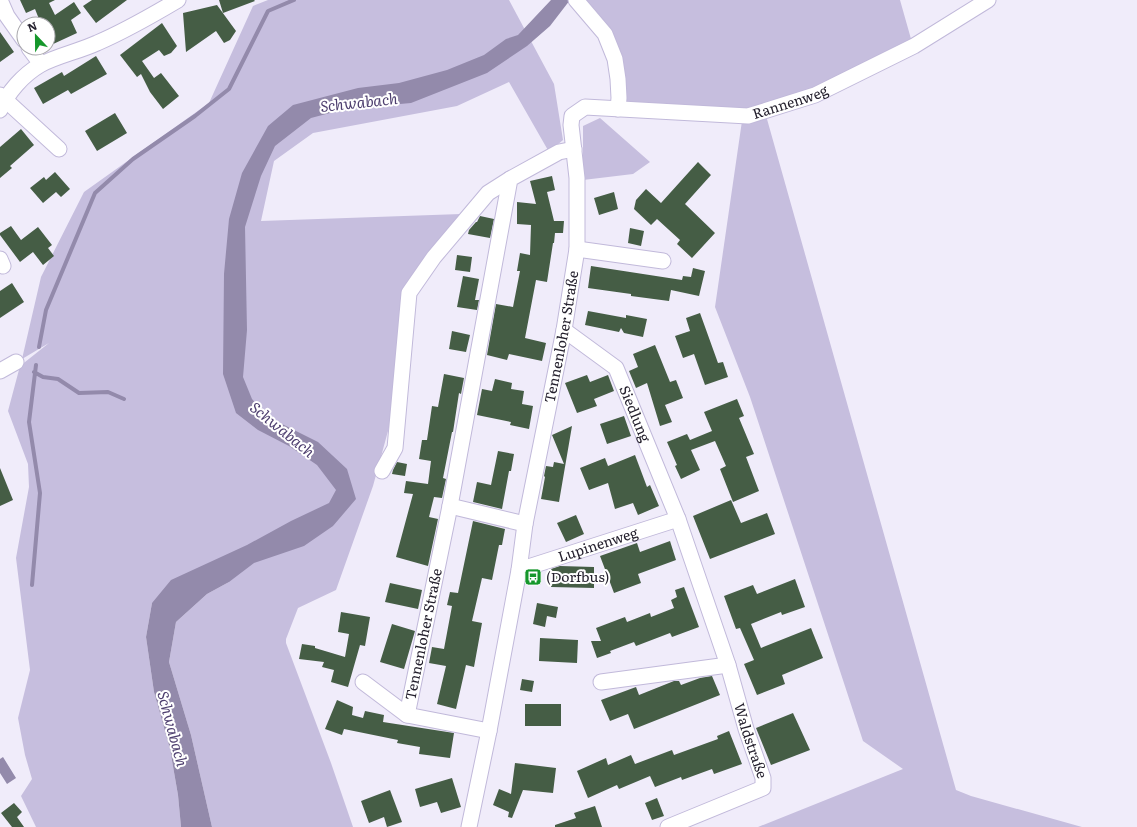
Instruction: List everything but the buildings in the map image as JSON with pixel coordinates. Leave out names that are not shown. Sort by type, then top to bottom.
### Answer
[{"type":"street","points":[[0,0],[7,16],[16,29]]},
{"type":"street","points":[[59,149],[1,102],[24,76],[41,64],[96,44],[139,24],[178,0]]},
{"type":"street","name":"Rannenweg","points":[[572,116],[585,107],[748,116],[815,95],[914,46],[988,0]]},
{"type":"street","points":[[576,1],[605,34],[610,46],[615,59],[618,79],[618,109]]},
{"type":"street","points":[[35,56],[41,64]]},
{"type":"street","name":"Tennenloher Straße","points":[[469,827],[490,731],[519,570],[525,524],[564,330],[577,249],[577,178],[571,125],[572,116]]},
{"type":"street","points":[[382,471],[395,448],[409,293],[434,257],[488,193],[559,152],[574,148]]},
{"type":"street","name":"Tennenloher Straße","points":[[407,715],[450,506],[510,179]]},
{"type":"street","points":[[577,249],[663,260]]},
{"type":"street","name":"Siedlung","points":[[564,330],[616,368],[678,519]]},
{"type":"street","points":[[0,371],[16,362]]},
{"type":"street","points":[[450,506],[525,524]]},
{"type":"street","name":"Lupinenweg","points":[[519,570],[678,519]]},
{"type":"street","name":"Waldstraße","points":[[668,827],[763,788],[763,778],[746,729],[728,665],[678,519]]},
{"type":"street","points":[[601,682],[728,665]]},
{"type":"street","name":"Tennenloher Straße","points":[[363,682],[407,715],[490,731]]},
{"type":"shaded area","points":[[268,0],[509,0],[554,84],[563,140],[549,152],[509,82],[457,106],[313,133],[274,161],[261,221],[461,214],[404,293],[394,409],[373,486],[336,590],[298,608],[286,639],[286,643],[331,763],[353,827],[212,827],[191,735],[169,662],[176,622],[207,594],[229,582],[152,603],[146,637],[154,692],[170,749],[178,795],[181,827],[36,827],[21,796],[32,779],[25,755],[18,718],[30,670],[16,558],[29,487],[28,464],[8,411],[20,366],[49,343],[22,359],[41,277],[84,192],[209,103],[253,6]]},
{"type":"shaded area","points":[[586,0],[900,0],[913,46],[765,112],[956,790],[971,796],[1082,827],[758,827],[903,769],[863,741],[750,397],[715,307],[743,114],[627,106],[610,28]]},
{"type":"shaded area","points":[[600,118],[650,162],[633,174],[583,180],[583,126]]},
{"type":"water","name":"Schwabach","points":[[551,0],[570,0],[550,26],[527,46],[487,73],[411,103],[345,109],[311,118],[275,146],[261,176],[245,227],[247,330],[243,377],[252,399],[268,417],[318,442],[347,469],[356,499],[333,526],[304,546],[254,563],[229,582],[207,594],[176,622],[169,662],[191,735],[212,827],[181,827],[178,795],[170,749],[154,692],[146,637],[152,603],[171,580],[247,545],[291,521],[329,503],[336,490],[317,465],[289,446],[258,430],[236,413],[223,374],[224,274],[229,219],[242,173],[268,126],[293,105],[358,88],[399,83],[447,70],[484,55],[506,39],[518,35]]},
{"type":"water","points":[[3,757],[16,778],[7,784],[0,773],[0,759]]},
{"type":"waterway","points":[[39,347],[46,310],[95,193],[133,159],[195,116],[229,89],[268,11],[294,0]]},
{"type":"waterway","points":[[32,585],[40,493],[29,422],[36,365]]},
{"type":"waterway","points":[[34,372],[43,377],[58,379],[79,393],[108,392],[124,399]]},
{"type":"place","name":"(Dorfbus)","points":[[533,577]]}]
